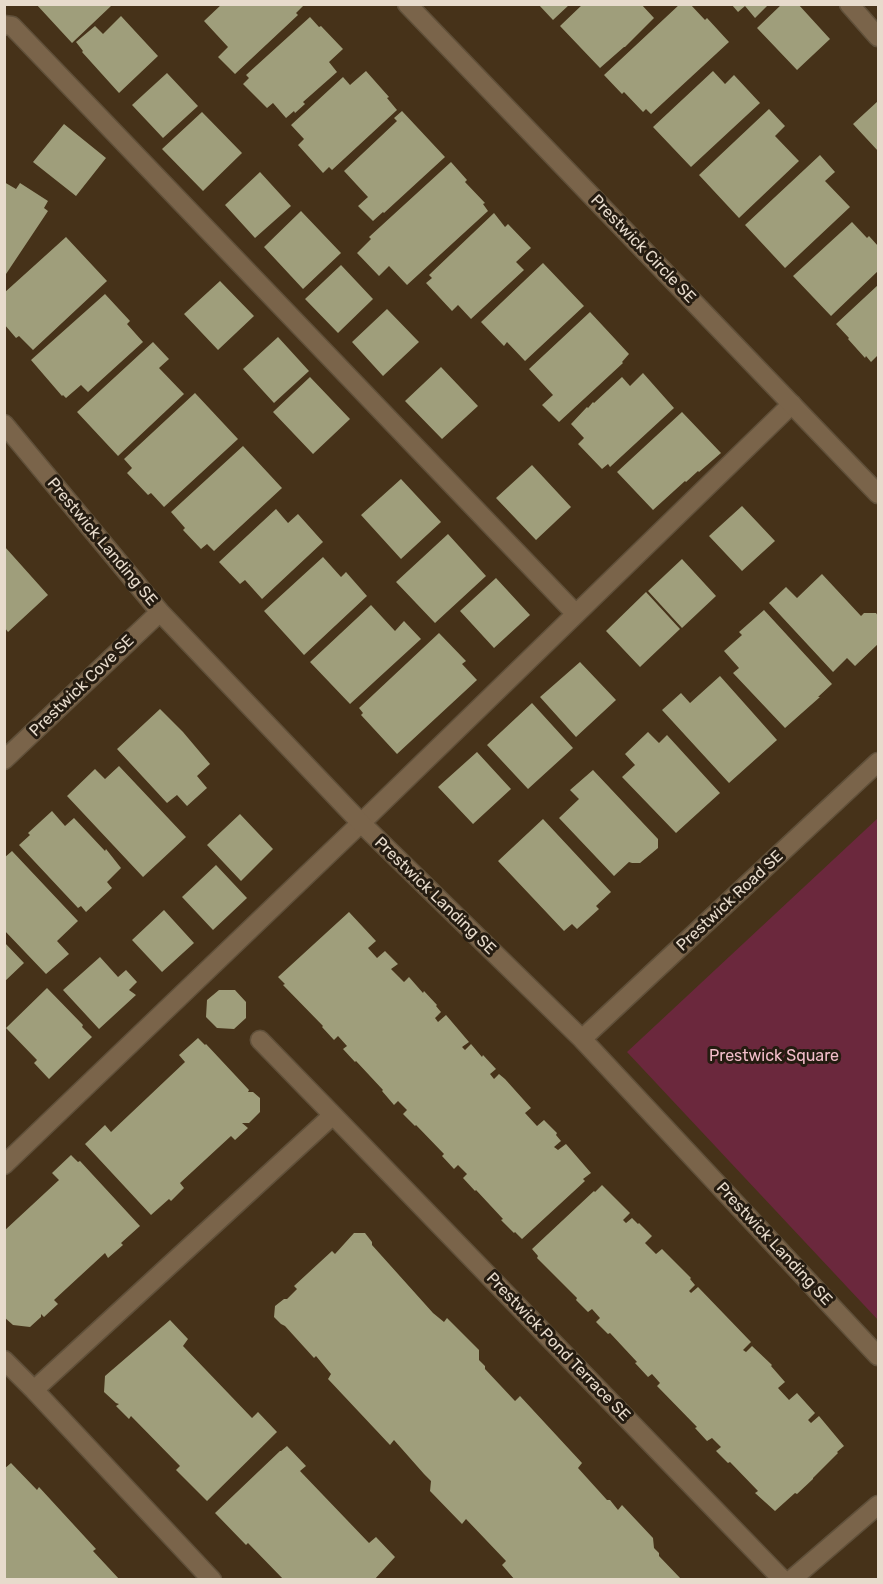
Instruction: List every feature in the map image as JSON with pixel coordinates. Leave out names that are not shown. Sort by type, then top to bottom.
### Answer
[{"type":"street","name":"Prestwick Circle SE","points":[[407,4],[879,494]]},
{"type":"street","points":[[849,4],[879,37]]},
{"type":"street","points":[[4,25],[12,26],[576,614]]},
{"type":"street","points":[[4,1165],[361,823],[792,404]]},
{"type":"street","name":"Prestwick Landing SE","points":[[4,424],[160,612],[361,823],[582,1040],[879,1356]]},
{"type":"street","name":"Prestwick Cove SE","points":[[4,760],[160,612]]},
{"type":"street","name":"Prestwick Road SE","points":[[582,1040],[879,762]]},
{"type":"street","name":"Prestwick Pond Terrace SE","points":[[260,1040],[783,1580]]},
{"type":"street","points":[[34,1390],[333,1115]]},
{"type":"street","points":[[4,1360],[212,1580]]},
{"type":"street","points":[[791,1580],[879,1505]]},
{"type":"green space","name":"Prestwick Square","points":[[878,818],[878,1320],[627,1052]]},
{"type":"building","points":[[36,4],[110,4],[111,6],[72,43]]},
{"type":"building","points":[[222,4],[305,4],[296,13],[298,15],[235,74],[218,57],[228,47],[204,21]]},
{"type":"building","points":[[538,4],[570,4],[553,20]]},
{"type":"building","points":[[583,4],[641,4],[654,18],[600,68],[560,26]]},
{"type":"building","points":[[680,4],[690,4],[705,20],[707,18],[729,42],[651,114],[646,109],[643,112],[604,75]]},
{"type":"building","points":[[769,4],[755,18],[745,6],[738,12],[732,5]]},
{"type":"building","points":[[782,4],[798,4],[830,39],[797,70],[757,28]]},
{"type":"building","points":[[121,16],[158,56],[119,93],[82,52],[76,42],[95,26],[103,34]]},
{"type":"building","points":[[310,17],[343,49],[329,62],[337,72],[303,102],[305,104],[286,118],[273,103],[267,108],[243,84],[249,78],[246,75]]},
{"type":"building","points":[[366,71],[389,97],[387,98],[397,110],[332,170],[329,167],[323,173],[298,145],[304,139],[291,125],[343,77],[350,85]]},
{"type":"building","points":[[713,71],[725,84],[734,75],[760,103],[691,167],[653,127]]},
{"type":"building","points":[[167,73],[198,106],[163,138],[132,105]]},
{"type":"building","points":[[878,101],[878,151],[853,124]]},
{"type":"building","points":[[769,109],[785,126],[775,136],[799,161],[739,218],[699,175]]},
{"type":"building","points":[[402,111],[445,157],[373,221],[358,206],[368,197],[344,171],[397,121],[394,118]]},
{"type":"building","points":[[202,112],[242,153],[203,191],[162,149]]},
{"type":"building","points":[[64,124],[106,158],[76,196],[33,162]]},
{"type":"building","points":[[820,155],[835,172],[825,181],[850,207],[785,268],[745,225]]},
{"type":"building","points":[[451,162],[467,180],[465,182],[485,203],[483,204],[488,211],[407,285],[389,266],[379,276],[357,253],[371,239],[369,237]]},
{"type":"building","points":[[260,172],[291,206],[255,238],[225,205]]},
{"type":"building","points":[[4,182],[16,189],[20,183],[48,201],[44,208],[48,211],[4,277]]},
{"type":"building","points":[[301,211],[341,253],[303,289],[264,247]]},
{"type":"building","points":[[494,213],[505,227],[508,224],[531,248],[516,262],[524,270],[471,319],[458,305],[452,311],[426,283],[432,278],[429,275]]},
{"type":"building","points":[[852,222],[878,246],[878,271],[831,316],[793,276]]},
{"type":"building","points":[[66,237],[107,281],[33,350],[19,336],[16,338],[4,324],[4,293]]},
{"type":"building","points":[[543,263],[584,306],[525,361],[507,342],[504,346],[481,322]]},
{"type":"building","points":[[341,265],[373,299],[338,333],[305,299]]},
{"type":"building","points":[[220,281],[254,316],[218,350],[184,314]]},
{"type":"building","points":[[878,285],[878,355],[871,362],[836,324]]},
{"type":"building","points":[[105,294],[130,321],[127,324],[143,342],[88,392],[81,385],[66,398],[31,360]]},
{"type":"building","points":[[387,309],[419,342],[383,376],[352,342]]},
{"type":"building","points":[[590,312],[629,354],[623,363],[559,422],[542,405],[553,395],[529,369]]},
{"type":"building","points":[[278,337],[309,371],[274,403],[243,369]]},
{"type":"building","points":[[153,342],[169,359],[159,368],[184,394],[118,456],[77,412]]},
{"type":"building","points":[[441,367],[478,406],[442,439],[405,401]]},
{"type":"building","points":[[643,373],[674,408],[610,467],[608,464],[602,469],[578,444],[584,438],[571,424],[622,377],[630,386]]},
{"type":"building","points":[[310,377],[350,419],[313,454],[273,412]]},
{"type":"building","points":[[195,393],[238,439],[164,507],[151,493],[148,495],[127,473],[132,468],[124,459]]},
{"type":"building","points":[[682,412],[721,453],[653,510],[617,472]]},
{"type":"building","points":[[243,446],[282,488],[214,551],[207,544],[201,549],[183,530],[185,528],[171,512]]},
{"type":"building","points":[[532,465],[571,507],[536,540],[496,498]]},
{"type":"building","points":[[401,479],[441,522],[401,559],[361,515]]},
{"type":"building","points":[[742,506],[775,541],[742,571],[709,536]]},
{"type":"building","points":[[276,509],[288,523],[298,514],[323,542],[262,599],[245,580],[240,584],[219,562]]},
{"type":"building","points":[[448,534],[486,576],[435,623],[396,582]]},
{"type":"building","points":[[5,547],[48,595],[8,632],[5,628]]},
{"type":"building","points":[[323,557],[341,577],[346,572],[367,596],[304,655],[264,611]]},
{"type":"building","points":[[682,559],[716,596],[682,628],[648,591]]},
{"type":"building","points":[[822,574],[861,616],[864,613],[876,613],[878,616],[878,644],[855,666],[847,658],[833,672],[769,603],[786,587],[797,598]]},
{"type":"building","points":[[496,578],[530,615],[494,648],[460,611]]},
{"type":"building","points":[[646,592],[680,629],[640,667],[606,631]]},
{"type":"building","points":[[371,605],[395,631],[404,621],[421,639],[350,704],[310,662]]},
{"type":"building","points":[[764,610],[832,684],[785,728],[733,673],[739,668],[724,651],[742,635],[739,632]]},
{"type":"building","points":[[439,633],[466,661],[462,664],[477,680],[397,754],[361,715],[363,713],[359,708]]},
{"type":"building","points":[[580,662],[616,700],[576,737],[540,697]]},
{"type":"building","points":[[720,676],[777,740],[729,783],[662,710],[681,693],[690,703]]},
{"type":"building","points":[[532,703],[573,748],[528,789],[487,745]]},
{"type":"building","points":[[160,709],[210,764],[197,776],[207,788],[187,806],[177,795],[167,803],[117,749]]},
{"type":"building","points":[[648,732],[659,743],[667,735],[720,793],[676,833],[622,777],[635,765],[625,754]]},
{"type":"building","points":[[477,752],[511,789],[473,824],[438,787]]},
{"type":"building","points":[[119,766],[186,837],[143,877],[67,796],[95,769],[105,779]]},
{"type":"building","points":[[593,770],[658,839],[658,848],[640,863],[629,862],[614,876],[559,818],[579,799],[570,790]]},
{"type":"building","points":[[52,811],[65,826],[74,818],[105,851],[106,849],[121,868],[107,882],[112,888],[86,912],[81,906],[78,908],[19,845],[30,835],[28,833]]},
{"type":"building","points":[[240,814],[273,849],[241,881],[207,845]]},
{"type":"building","points":[[543,819],[611,892],[596,906],[599,909],[577,929],[572,924],[564,931],[498,861]]},
{"type":"building","points":[[12,851],[78,921],[57,941],[69,954],[46,974],[4,930],[4,858]]},
{"type":"building","points":[[216,865],[247,898],[213,930],[182,897]]},
{"type":"building","points":[[164,910],[194,943],[162,972],[132,940]]},
{"type":"building","points":[[349,912],[376,941],[368,948],[377,958],[385,951],[398,964],[391,969],[404,982],[409,977],[437,1005],[441,1012],[435,1018],[438,1022],[446,1015],[469,1042],[462,1047],[465,1050],[471,1044],[482,1057],[483,1055],[496,1069],[490,1074],[494,1079],[499,1074],[531,1108],[525,1113],[537,1126],[544,1120],[557,1133],[561,1141],[554,1147],[558,1150],[566,1144],[591,1173],[522,1239],[501,1220],[503,1219],[463,1178],[467,1174],[458,1165],[454,1169],[442,1156],[444,1154],[403,1114],[407,1110],[398,1101],[394,1105],[383,1090],[343,1049],[347,1046],[338,1036],[334,1040],[278,977]]},
{"type":"building","points":[[4,942],[24,963],[4,982]]},
{"type":"building","points":[[100,957],[118,977],[126,970],[137,982],[129,990],[136,995],[99,1029],[63,990]]},
{"type":"building","points":[[47,988],[92,1037],[49,1079],[34,1063],[37,1060],[6,1028]]},
{"type":"building","points":[[219,990],[235,990],[246,1002],[246,1018],[234,1029],[217,1028],[206,1017],[207,1000]]},
{"type":"building","points":[[198,1038],[249,1090],[248,1092],[253,1092],[260,1098],[260,1112],[249,1123],[242,1123],[248,1128],[235,1140],[231,1136],[180,1183],[184,1188],[171,1201],[169,1199],[151,1215],[85,1144],[105,1125],[111,1132],[185,1062],[179,1055]]},
{"type":"building","points":[[71,1155],[78,1162],[80,1161],[140,1226],[108,1258],[105,1253],[54,1300],[58,1304],[44,1317],[41,1314],[41,1317],[30,1327],[13,1325],[4,1317],[4,1231],[59,1180],[52,1173]]},
{"type":"building","points":[[602,1185],[630,1213],[623,1220],[626,1223],[632,1218],[652,1236],[645,1243],[656,1254],[662,1249],[691,1278],[695,1285],[689,1291],[691,1293],[698,1287],[751,1342],[743,1350],[746,1352],[752,1346],[772,1365],[785,1382],[778,1388],[789,1400],[797,1393],[815,1413],[808,1420],[811,1423],[819,1416],[844,1446],[813,1479],[775,1511],[755,1493],[758,1491],[730,1462],[728,1463],[716,1451],[721,1447],[712,1438],[707,1441],[695,1428],[697,1427],[657,1386],[660,1383],[652,1374],[648,1377],[610,1333],[608,1334],[596,1322],[600,1318],[592,1309],[588,1312],[576,1300],[577,1298],[537,1258],[538,1256],[532,1249]]},
{"type":"building","points":[[354,1233],[365,1233],[372,1245],[433,1313],[444,1322],[447,1318],[479,1350],[479,1360],[485,1369],[515,1401],[520,1396],[582,1463],[578,1468],[607,1500],[610,1500],[618,1510],[622,1505],[653,1538],[654,1548],[659,1556],[682,1580],[515,1580],[502,1565],[506,1561],[466,1519],[462,1524],[430,1491],[431,1481],[394,1440],[390,1445],[328,1379],[331,1374],[316,1356],[314,1358],[274,1317],[275,1306],[297,1289],[294,1286],[332,1251],[335,1254]]},
{"type":"building","points":[[170,1320],[188,1339],[183,1346],[252,1418],[258,1412],[277,1432],[207,1501],[176,1470],[180,1466],[131,1416],[129,1419],[116,1406],[119,1404],[104,1392],[105,1376]]},
{"type":"building","points":[[287,1446],[306,1466],[300,1471],[369,1543],[376,1537],[395,1557],[374,1580],[284,1580],[215,1513]]},
{"type":"building","points":[[11,1463],[37,1490],[39,1487],[96,1549],[93,1551],[120,1580],[4,1580],[4,1469]]}]
